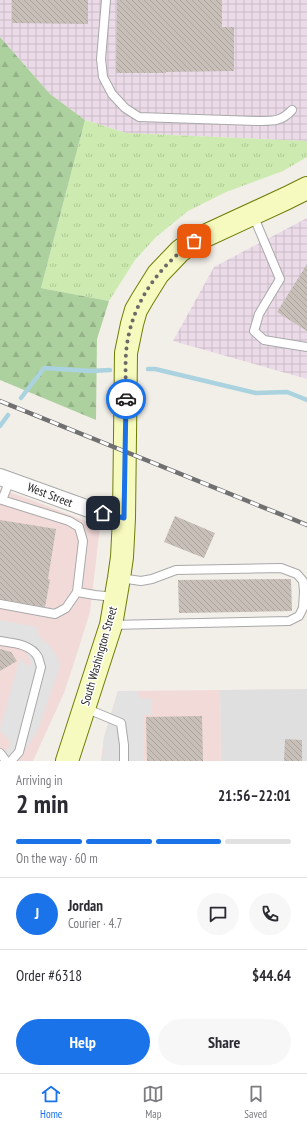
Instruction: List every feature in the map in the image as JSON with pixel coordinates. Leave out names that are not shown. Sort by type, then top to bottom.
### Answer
[{"type":"main road","name":"South Washington Street","points":[[67,761],[111,625],[118,588],[122,557],[124,518],[126,353],[136,310],[158,274],[180,251],[194,241],[307,188]]},
{"type":"street","name":"West Street","points":[[5,478],[86,508],[124,518]]},
{"type":"lane","points":[[106,0],[102,59],[104,77],[112,94],[125,108],[139,117],[258,121],[277,120],[286,116],[292,110]]},
{"type":"lane","points":[[252,214],[280,279],[259,314],[254,331],[264,340],[307,347]]},
{"type":"lane","points":[[0,604],[55,614],[66,608],[77,592],[83,541],[78,527],[69,521],[1,501],[5,478]]},
{"type":"lane","points":[[77,592],[95,596],[141,581],[152,579],[176,570],[281,568],[297,574],[303,581],[303,608],[299,616],[289,621],[111,625]]},
{"type":"lane","points":[[0,641],[23,645],[31,650],[38,656],[41,667],[19,752],[11,761]]},
{"type":"lane","points":[[84,708],[121,723],[124,761]]},
{"type":"lane","points":[[0,753],[6,761]]},
{"type":"shaded area","points":[[0,0],[307,0],[307,141],[126,133],[85,120],[50,94],[0,37]]},
{"type":"shaded area","points":[[307,218],[307,379],[173,341],[214,267]]},
{"type":"shaded area","points":[[0,489],[100,527],[90,612],[64,693],[33,761],[0,761]]},
{"type":"shaded area","points":[[0,620],[37,627],[38,635],[56,654],[60,666],[37,732],[17,761],[0,761],[0,757],[11,745],[10,741],[0,731],[0,729],[20,658],[28,666],[31,664],[27,653],[20,648],[0,645]]},
{"type":"shaded area","points":[[307,689],[307,761],[221,761],[220,690]]},
{"type":"shaded area","points":[[220,690],[221,761],[101,761],[104,737],[118,691]]},
{"type":"shaded area","points":[[118,691],[138,691],[139,698],[152,699],[151,715],[143,715],[143,761],[102,761],[104,737]]},
{"type":"green space","points":[[0,37],[50,94],[85,120],[41,288],[109,301],[97,339],[96,420],[0,380]]},
{"type":"green space","points":[[85,120],[126,133],[307,141],[307,157],[283,171],[226,192],[188,211],[156,237],[135,260],[109,301],[41,288]]},
{"type":"building","points":[[12,0],[88,0],[88,24],[12,23]]},
{"type":"building","points":[[117,0],[222,0],[222,27],[234,27],[234,71],[116,73]]},
{"type":"building","points":[[307,264],[307,331],[277,312]]},
{"type":"building","points":[[175,516],[215,533],[204,558],[164,542]]},
{"type":"building","points":[[0,520],[56,529],[45,607],[0,599]]},
{"type":"building","points":[[291,579],[292,611],[179,613],[178,580]]},
{"type":"building","points":[[0,649],[11,652],[17,661],[0,671]]},
{"type":"building","points":[[202,716],[203,761],[147,761],[146,717]]},
{"type":"building","points":[[285,739],[302,740],[302,761],[284,761]]},
{"type":"waterway","points":[[21,398],[44,368],[91,371],[110,370]]},
{"type":"waterway","points":[[148,369],[155,369],[256,393],[287,392],[307,400]]},
{"type":"waterway","points":[[0,426],[8,415]]},
{"type":"railway","points":[[0,401],[307,525]]},
{"type":"way so far","points":[[126,399],[126,353],[128,339],[136,310],[158,274],[169,261],[194,241]]},
{"type":"route","points":[[103,513],[124,518],[126,399]]}]
